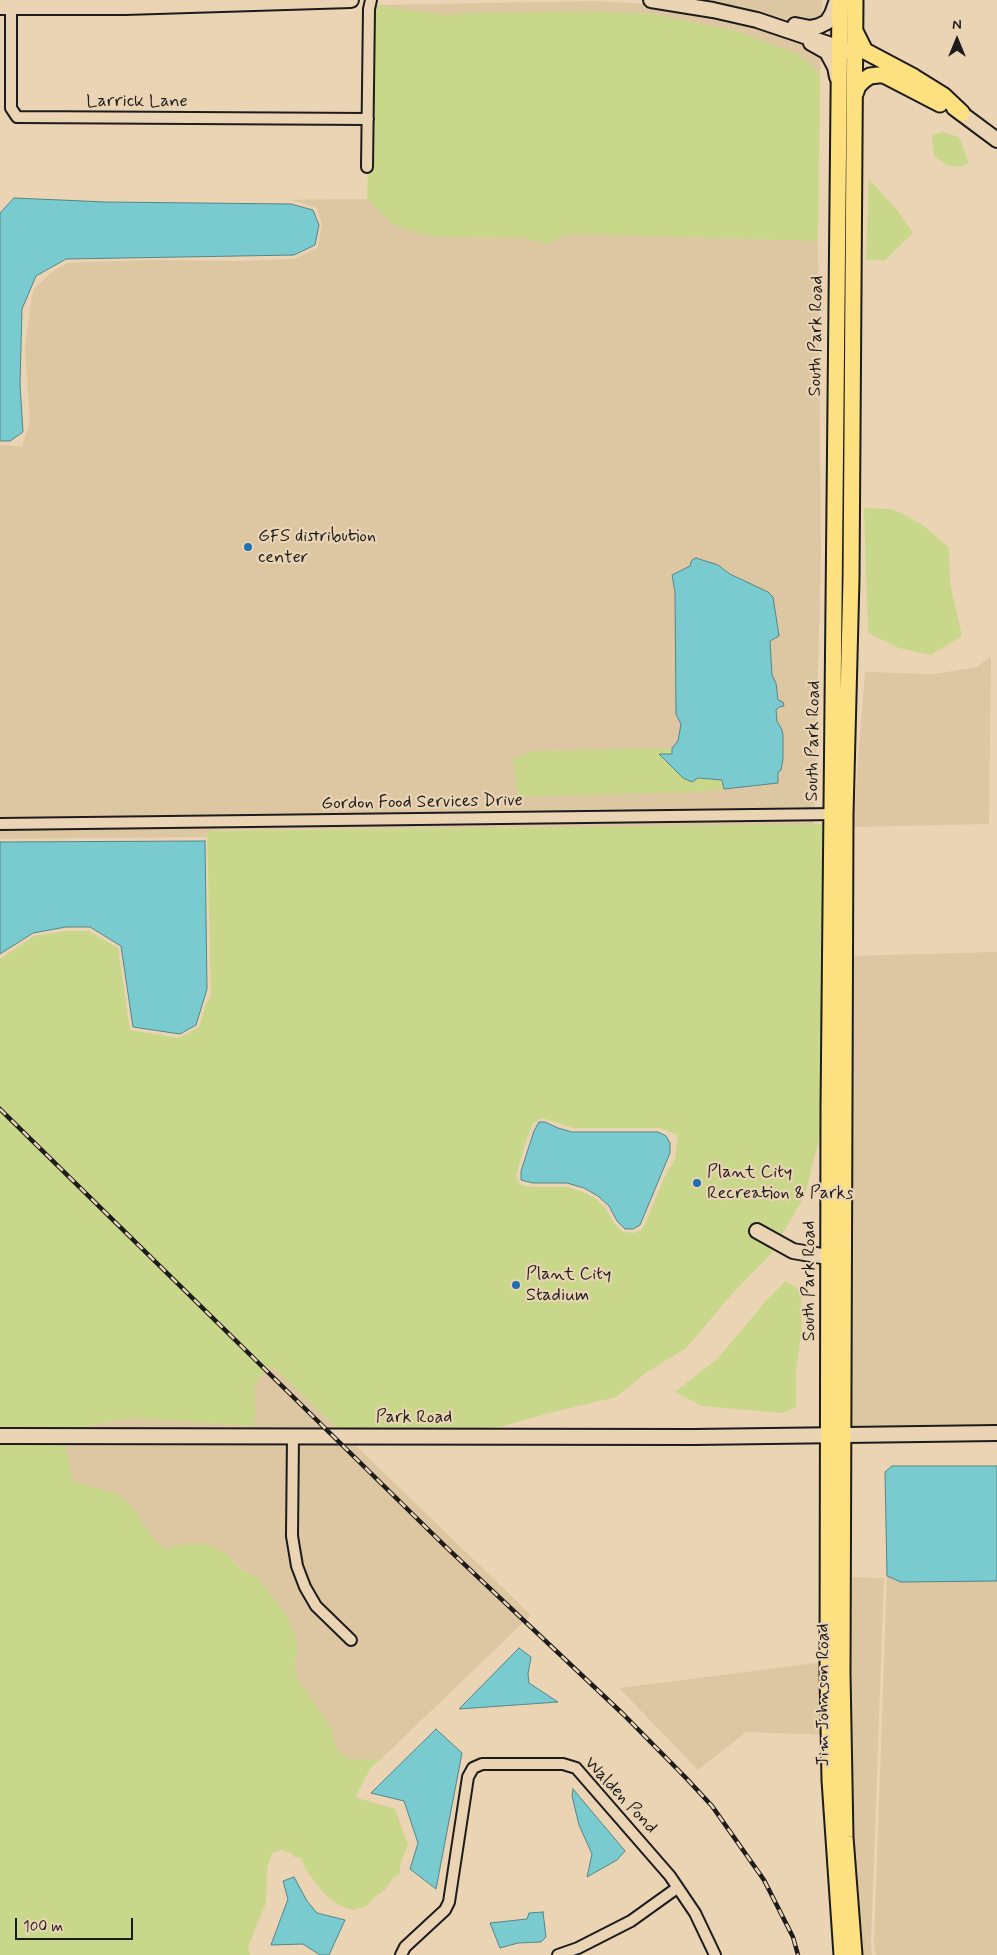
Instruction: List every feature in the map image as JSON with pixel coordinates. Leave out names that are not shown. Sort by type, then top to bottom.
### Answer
[{"type":"main road","points":[[838,0],[839,46],[848,76],[849,161],[854,181]]},
{"type":"main road","points":[[844,0],[846,39],[855,54]]},
{"type":"main road","points":[[855,0],[855,54]]},
{"type":"main road","points":[[855,32],[865,51],[943,95],[964,115]]},
{"type":"main road","name":"South Park Road","points":[[839,46],[832,758],[839,814]]},
{"type":"main road","name":"South Park Road","points":[[836,1435],[829,1325],[838,1259],[829,1138],[838,946],[839,814],[851,579],[855,54]]},
{"type":"main road","points":[[854,96],[858,86],[864,80],[870,76],[884,75],[964,115]]},
{"type":"main road","name":"South Park Road","points":[[836,1435],[838,1259],[844,1124],[835,1104],[836,950],[838,946]]},
{"type":"main road","name":"Jim Johnson Road","points":[[836,1435],[828,1552],[830,1780],[842,1955]]},
{"type":"main road","name":"Jim Johnson Road","points":[[836,1435],[843,1558],[842,1673],[845,1837],[854,1955]]},
{"type":"main road","points":[[828,1552],[834,1566],[834,1655],[842,1673]]},
{"type":"street","points":[[5,7],[351,0]]},
{"type":"street","points":[[367,167],[369,9],[371,0]]},
{"type":"street","points":[[651,0],[810,28],[827,22],[838,0]]},
{"type":"street","name":"Larrick Lane","points":[[5,7],[11,108],[17,117],[368,119]]},
{"type":"street","points":[[757,20],[839,46],[910,82],[964,115],[997,140]]},
{"type":"street","points":[[757,20],[774,29],[815,45],[826,52],[835,66],[839,83]]},
{"type":"street","name":"Gordon Food Services Drive","points":[[0,824],[839,814]]},
{"type":"street","points":[[757,1230],[793,1252],[838,1259]]},
{"type":"street","name":"Park Road","points":[[0,1436],[836,1435],[997,1433]]},
{"type":"street","points":[[293,1436],[292,1536],[297,1566],[305,1587],[316,1606],[351,1640]]},
{"type":"street","name":"Walden Pond","points":[[400,1955],[405,1947],[444,1910],[449,1902],[468,1777],[473,1768],[482,1764],[563,1764],[576,1768],[670,1876],[695,1913],[714,1955]]},
{"type":"street","points":[[558,1955],[578,1948],[631,1921],[677,1888]]},
{"type":"shaded area","points":[[685,0],[822,0],[821,20],[810,23]]},
{"type":"shaded area","points":[[597,1],[647,4],[756,24],[773,34],[813,49],[821,54],[820,73],[798,54],[736,31],[652,14],[591,11],[445,15],[374,5]]},
{"type":"shaded area","points":[[367,199],[395,226],[435,237],[526,238],[546,244],[569,234],[818,241],[821,551],[814,825],[226,830],[207,831],[207,837],[0,839],[0,445],[22,447],[30,421],[25,348],[32,295],[35,288],[52,272],[67,263],[149,260],[234,261],[294,259],[317,248],[322,225],[315,207],[291,200],[262,200]],"holes":[[[718,565],[748,583],[772,675],[776,683],[778,700],[784,706],[776,710],[777,721],[783,735],[783,759],[778,772],[778,783],[695,792],[533,751],[672,748],[678,741],[681,724],[676,714],[675,592],[672,575],[690,566]]]},
{"type":"shaded area","points":[[991,656],[989,824],[853,827],[865,672],[934,674],[977,667]]},
{"type":"shaded area","points":[[997,952],[997,1428],[848,1431],[849,956]]},
{"type":"shaded area","points":[[272,1365],[342,1432],[77,1432],[93,1425],[130,1418],[253,1426],[254,1387],[264,1372]]},
{"type":"shaded area","points":[[69,1441],[351,1441],[531,1615],[381,1759],[350,1759],[337,1750],[332,1730],[299,1682],[294,1668],[297,1653],[282,1608],[226,1554],[190,1544],[165,1548],[155,1541],[143,1524],[73,1481],[66,1449]]},
{"type":"shaded area","points":[[887,1576],[997,1577],[997,1955],[876,1955],[874,1944]]},
{"type":"shaded area","points":[[847,1577],[884,1578],[872,1955],[858,1955],[849,1837]]},
{"type":"shaded area","points":[[824,1662],[825,1735],[746,1732],[698,1770],[619,1688]]},
{"type":"green space","points":[[374,5],[445,15],[591,11],[652,14],[736,31],[798,54],[820,73],[818,241],[569,234],[546,244],[526,238],[435,237],[395,226],[367,199],[368,171],[371,171]]},
{"type":"green space","points":[[943,132],[959,137],[969,163],[959,167],[946,165],[934,156],[932,135]]},
{"type":"green space","points":[[869,179],[897,210],[913,233],[885,260],[866,260]]},
{"type":"green space","points":[[864,508],[891,509],[905,515],[924,526],[949,548],[950,583],[962,636],[931,655],[899,648],[868,633]]},
{"type":"green space","points":[[672,748],[673,754],[659,755],[683,778],[722,780],[724,789],[695,792],[518,797],[513,759],[533,751]]},
{"type":"green space","points":[[828,824],[825,1116],[805,1195],[771,1254],[732,1294],[686,1348],[647,1372],[616,1397],[500,1427],[462,1432],[342,1432],[272,1366],[264,1372],[254,1387],[256,1417],[253,1426],[130,1418],[93,1425],[77,1432],[0,1432],[0,959],[34,936],[66,931],[89,931],[118,948],[130,1030],[179,1038],[199,1027],[206,1004],[211,996],[207,831]],"holes":[[[542,1118],[573,1128],[659,1128],[678,1135],[675,1159],[664,1178],[641,1230],[634,1233],[623,1232],[614,1223],[606,1209],[596,1199],[583,1192],[567,1187],[523,1186],[518,1182],[516,1175],[533,1123]]]},
{"type":"green space","points":[[785,1281],[801,1290],[802,1328],[796,1371],[796,1407],[782,1413],[702,1406],[675,1392],[717,1359]]},
{"type":"green space","points":[[0,1441],[69,1441],[66,1449],[73,1481],[117,1494],[131,1506],[155,1541],[165,1548],[190,1544],[209,1544],[226,1554],[243,1571],[256,1577],[282,1608],[297,1641],[294,1668],[299,1682],[332,1730],[337,1750],[351,1759],[381,1759],[370,1769],[356,1796],[395,1809],[408,1845],[400,1864],[400,1874],[393,1878],[385,1890],[367,1906],[353,1910],[331,1900],[306,1870],[301,1858],[294,1857],[291,1853],[281,1850],[272,1853],[267,1868],[266,1903],[248,1947],[250,1955],[0,1955]]},
{"type":"water","points":[[14,198],[106,202],[291,204],[313,210],[319,225],[315,245],[294,255],[66,259],[36,276],[22,309],[20,384],[23,432],[10,441],[0,441],[0,213]]},
{"type":"water","points":[[696,558],[718,565],[730,574],[768,592],[773,597],[779,636],[770,641],[772,675],[776,683],[778,700],[783,702],[784,706],[776,710],[777,721],[783,735],[783,759],[781,770],[778,772],[778,783],[724,789],[722,780],[698,778],[692,782],[683,778],[659,754],[672,754],[672,748],[678,741],[681,724],[676,714],[675,592],[672,575],[690,566],[692,560]]},
{"type":"water","points":[[205,841],[207,989],[196,1025],[180,1034],[133,1027],[121,946],[90,927],[66,927],[33,933],[0,954],[0,842]]},
{"type":"water","points":[[539,1122],[545,1122],[572,1132],[658,1132],[666,1136],[670,1143],[670,1153],[640,1225],[633,1229],[625,1229],[617,1221],[609,1206],[598,1196],[584,1188],[567,1183],[533,1183],[521,1180],[521,1171],[534,1131]]},
{"type":"water","points":[[892,1466],[997,1466],[997,1581],[901,1582],[887,1576],[885,1472]]},
{"type":"water","points":[[519,1648],[531,1657],[528,1674],[529,1683],[558,1702],[459,1709]]},
{"type":"water","points":[[436,1729],[462,1753],[436,1889],[410,1869],[418,1843],[404,1801],[371,1793]]},
{"type":"water","points":[[573,1789],[625,1851],[617,1860],[587,1877],[592,1854],[579,1825],[572,1796]]},
{"type":"water","points":[[294,1877],[307,1901],[317,1913],[345,1920],[329,1955],[320,1955],[303,1944],[271,1945],[288,1899],[283,1881]]},
{"type":"water","points":[[543,1912],[546,1937],[541,1942],[518,1943],[500,1948],[490,1923],[527,1919],[529,1913]]},
{"type":"railway","points":[[0,1109],[446,1547],[624,1715],[687,1779],[712,1806],[764,1880],[793,1937],[798,1955]]},
{"type":"place","name":"GFS distribution center","points":[[248,547]]},
{"type":"place","name":"Plant City Recreation & Parks","points":[[697,1183]]},
{"type":"place","name":"Plant City Stadium","points":[[516,1285]]}]
